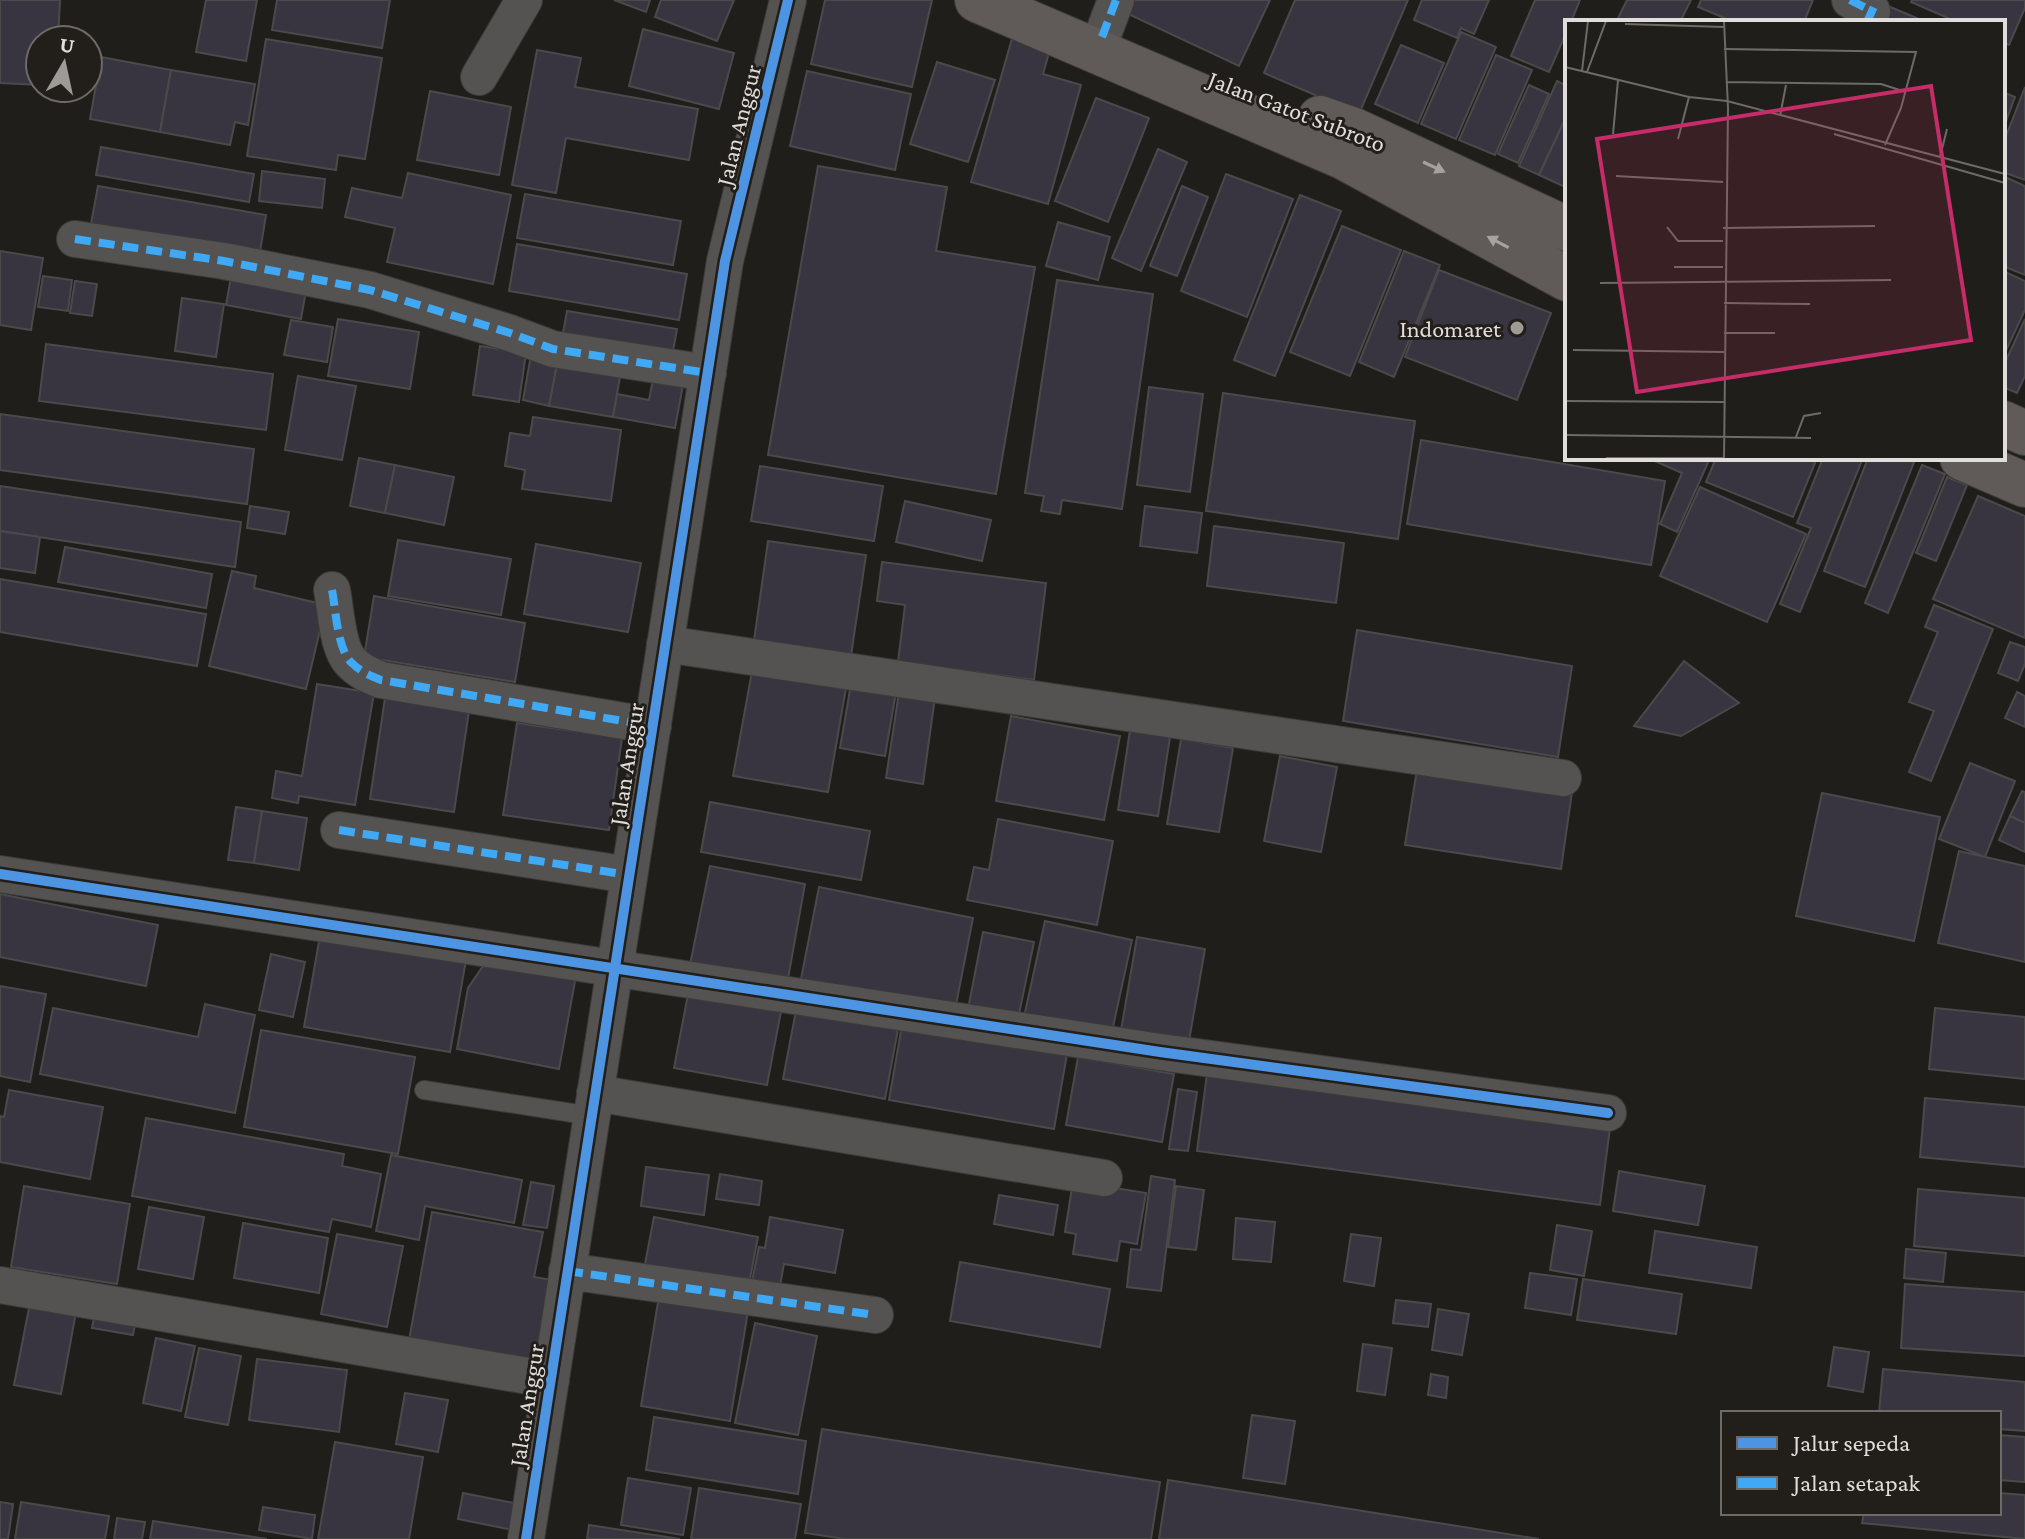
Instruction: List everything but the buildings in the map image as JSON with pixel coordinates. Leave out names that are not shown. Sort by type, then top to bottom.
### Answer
[{"type":"main road","points":[[977,0],[1349,144],[1565,278]]},
{"type":"main road","name":"Jalan Gatot Subroto","points":[[1025,0],[1109,18],[1349,144],[1565,228]]},
{"type":"main road","points":[[1967,460],[2025,485]]},
{"type":"street","points":[[479,77],[524,0]]},
{"type":"street","name":"Jalan Anggur","points":[[526,1539],[725,261],[788,0]]},
{"type":"street","points":[[75,239],[224,261],[370,290],[553,349],[708,373]]},
{"type":"street","points":[[332,590],[342,649],[350,663],[381,680],[653,726]]},
{"type":"street","points":[[665,644],[1563,778]]},
{"type":"street","points":[[339,830],[629,875]]},
{"type":"street","points":[[0,874],[1160,1052],[1608,1113]]},
{"type":"street","points":[[594,1105],[1104,1178]]},
{"type":"street","points":[[567,1271],[875,1315]]},
{"type":"street","points":[[0,1285],[551,1380]]},
{"type":"lane","points":[[424,1090],[594,1105]]},
{"type":"marked path","points":[[1102,37],[1116,0]]},
{"type":"marked path","points":[[1850,0],[1872,11]]},
{"type":"marked path","points":[[1868,20],[1877,0]]},
{"type":"marked path","points":[[75,239],[224,261],[370,290],[553,349],[708,373]]},
{"type":"marked path","points":[[332,590],[338,630],[348,658],[363,672],[381,680],[653,726]]},
{"type":"marked path","points":[[339,830],[629,875]]},
{"type":"marked path","points":[[567,1271],[875,1315]]},
{"type":"cycle path","points":[[526,1539],[725,261],[788,0]]},
{"type":"cycle path","points":[[0,874],[1160,1052],[1608,1113]]},
{"type":"place","name":"Indomaret","points":[[1517,328]]}]
